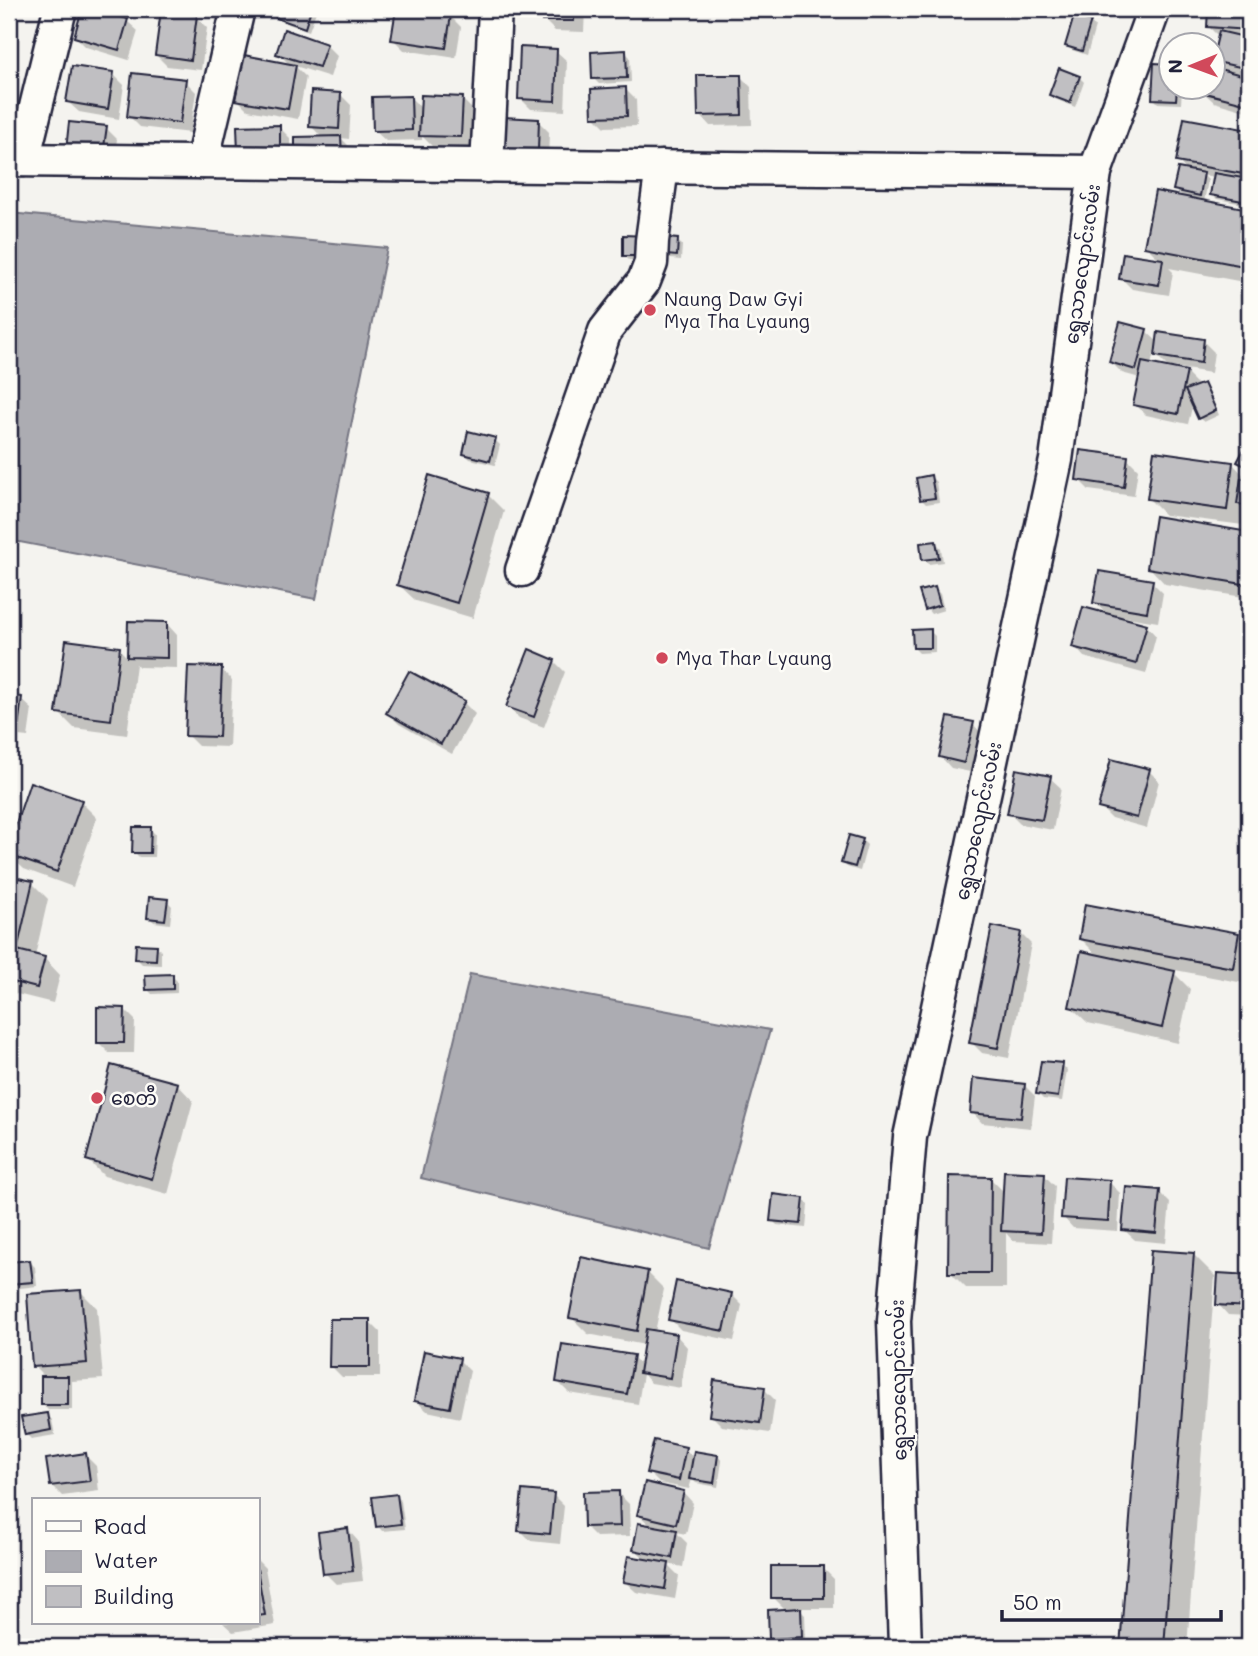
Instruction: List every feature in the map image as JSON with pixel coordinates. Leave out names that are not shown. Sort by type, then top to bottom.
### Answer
[{"type":"street","points":[[60,9],[16,160],[1094,172]]},
{"type":"street","points":[[202,162],[238,9]]},
{"type":"street","points":[[487,166],[495,9]]},
{"type":"street","name":"ရွှေသာလျောင်းလမ်း","points":[[905,1647],[894,1321],[910,1137],[1056,460],[1094,172],[1154,9]]},
{"type":"street","points":[[522,570],[605,331],[645,281],[651,263],[662,167]]},
{"type":"water","points":[[9,213],[387,248],[316,599],[9,540]]},
{"type":"water","points":[[470,974],[770,1030],[709,1248],[421,1178]]},
{"type":"building","points":[[82,9],[93,9],[128,19],[119,50],[74,37]]},
{"type":"building","points":[[279,9],[311,9],[305,28],[276,18]]},
{"type":"building","points":[[396,9],[451,15],[446,48],[391,40]]},
{"type":"building","points":[[543,9],[574,9],[574,21],[542,21]]},
{"type":"building","points":[[1208,9],[1249,9],[1249,30],[1207,27]]},
{"type":"building","points":[[161,10],[197,15],[191,60],[155,55]]},
{"type":"building","points":[[1074,16],[1091,21],[1082,51],[1065,46]]},
{"type":"building","points":[[284,29],[327,44],[319,67],[276,54]]},
{"type":"building","points":[[1226,33],[1249,38],[1249,69],[1226,64]]},
{"type":"building","points":[[520,47],[557,49],[555,101],[518,99]]},
{"type":"building","points":[[626,50],[627,78],[592,79],[591,52]]},
{"type":"building","points":[[244,55],[296,65],[288,109],[235,100]]},
{"type":"building","points":[[1154,63],[1156,63],[1156,99],[1152,99]]},
{"type":"building","points":[[72,66],[114,72],[108,109],[66,102]]},
{"type":"building","points":[[1059,68],[1080,76],[1070,103],[1049,95]]},
{"type":"building","points":[[1226,71],[1249,77],[1248,104],[1226,98]]},
{"type":"building","points":[[132,73],[186,79],[180,123],[127,117]]},
{"type":"building","points":[[697,75],[741,75],[742,115],[698,116]]},
{"type":"building","points":[[626,87],[627,116],[592,117],[591,89]]},
{"type":"building","points":[[311,91],[341,93],[339,129],[309,127]]},
{"type":"building","points":[[421,95],[463,97],[461,137],[419,136]]},
{"type":"building","points":[[411,96],[412,130],[373,131],[372,97]]},
{"type":"building","points":[[503,117],[539,119],[538,151],[502,150]]},
{"type":"building","points":[[1184,118],[1249,130],[1249,175],[1176,162]]},
{"type":"building","points":[[69,122],[107,126],[103,154],[66,150]]},
{"type":"building","points":[[280,125],[280,153],[238,153],[237,126]]},
{"type":"building","points":[[341,136],[342,157],[295,158],[295,137]]},
{"type":"building","points":[[1178,168],[1204,173],[1200,196],[1173,190]]},
{"type":"building","points":[[1214,173],[1249,179],[1248,202],[1210,195]]},
{"type":"building","points":[[1155,191],[1249,209],[1249,267],[1144,247]]},
{"type":"building","points":[[623,235],[649,236],[648,256],[623,256]]},
{"type":"building","points":[[656,237],[678,239],[677,256],[655,254]]},
{"type":"building","points":[[1123,253],[1163,259],[1159,285],[1119,279]]},
{"type":"building","points":[[1120,322],[1147,329],[1136,370],[1109,362]]},
{"type":"building","points":[[1158,332],[1204,339],[1201,363],[1155,356]]},
{"type":"building","points":[[1142,362],[1187,371],[1178,414],[1133,405]]},
{"type":"building","points":[[1204,383],[1216,410],[1198,419],[1185,390]]},
{"type":"building","points":[[468,431],[496,438],[490,461],[463,454]]},
{"type":"building","points":[[1249,443],[1249,468],[1237,462]]},
{"type":"building","points":[[1080,450],[1128,456],[1124,487],[1076,480]]},
{"type":"building","points":[[1154,451],[1233,462],[1227,510],[1147,499]]},
{"type":"building","points":[[429,475],[489,493],[457,603],[397,585]]},
{"type":"building","points":[[931,475],[935,498],[920,500],[916,478]]},
{"type":"building","points":[[1241,478],[1249,479],[1249,506],[1237,504]]},
{"type":"building","points":[[1155,516],[1249,532],[1249,585],[1147,568]]},
{"type":"building","points":[[936,541],[939,558],[922,560],[920,543]]},
{"type":"building","points":[[1099,571],[1153,580],[1147,612],[1093,603]]},
{"type":"building","points":[[935,587],[940,605],[925,610],[919,591]]},
{"type":"building","points":[[1083,607],[1147,624],[1136,664],[1072,647]]},
{"type":"building","points":[[128,621],[167,622],[167,658],[127,657]]},
{"type":"building","points":[[931,629],[931,648],[913,648],[912,630]]},
{"type":"building","points":[[66,640],[120,647],[111,720],[56,713]]},
{"type":"building","points":[[529,649],[555,660],[534,717],[506,707]]},
{"type":"building","points":[[188,666],[222,667],[219,737],[185,736]]},
{"type":"building","points":[[409,671],[465,701],[441,744],[386,713]]},
{"type":"building","points":[[9,695],[22,697],[18,727],[9,726]]},
{"type":"building","points":[[948,717],[974,722],[964,763],[939,757]]},
{"type":"building","points":[[1111,759],[1150,769],[1137,818],[1098,808]]},
{"type":"building","points":[[1016,769],[1051,776],[1042,820],[1007,814]]},
{"type":"building","points":[[30,782],[82,800],[57,872],[9,855],[9,844]]},
{"type":"building","points":[[133,827],[151,827],[150,853],[132,853]]},
{"type":"building","points":[[849,835],[863,839],[855,867],[841,863]]},
{"type":"building","points":[[9,876],[33,881],[17,950],[45,957],[37,988],[9,981]]},
{"type":"building","points":[[149,897],[168,899],[165,920],[147,918]]},
{"type":"building","points":[[1085,904],[1239,933],[1233,968],[1079,939]]},
{"type":"building","points":[[992,926],[1021,932],[998,1048],[969,1043]]},
{"type":"building","points":[[136,944],[157,945],[156,960],[135,959]]},
{"type":"building","points":[[1081,951],[1175,971],[1162,1028],[1069,1007]]},
{"type":"building","points":[[173,974],[173,989],[146,990],[145,975]]},
{"type":"building","points":[[97,1007],[125,1008],[124,1043],[97,1043]]},
{"type":"building","points":[[1041,1061],[1063,1063],[1058,1097],[1036,1094]]},
{"type":"building","points":[[111,1065],[178,1083],[152,1179],[86,1160]]},
{"type":"building","points":[[973,1078],[1025,1084],[1021,1118],[970,1113]]},
{"type":"building","points":[[1004,1171],[1045,1173],[1041,1233],[1001,1231]]},
{"type":"building","points":[[949,1176],[991,1177],[990,1273],[948,1273]]},
{"type":"building","points":[[1064,1177],[1110,1180],[1108,1221],[1061,1218]]},
{"type":"building","points":[[1126,1187],[1160,1190],[1156,1233],[1122,1230]]},
{"type":"building","points":[[773,1194],[804,1198],[801,1224],[770,1221]]},
{"type":"building","points":[[1151,1250],[1194,1253],[1164,1647],[1120,1647]]},
{"type":"building","points":[[581,1257],[648,1271],[637,1331],[569,1318]]},
{"type":"building","points":[[30,1260],[33,1282],[9,1284],[9,1262]]},
{"type":"building","points":[[1218,1273],[1249,1275],[1249,1307],[1216,1305]]},
{"type":"building","points":[[676,1281],[732,1293],[724,1331],[668,1320]]},
{"type":"building","points":[[81,1290],[87,1363],[32,1367],[27,1294]]},
{"type":"building","points":[[330,1319],[370,1319],[370,1367],[329,1367]]},
{"type":"building","points":[[646,1329],[677,1334],[670,1378],[639,1373]]},
{"type":"building","points":[[562,1344],[634,1355],[627,1394],[556,1382]]},
{"type":"building","points":[[424,1351],[460,1358],[450,1408],[414,1401]]},
{"type":"building","points":[[41,1376],[68,1376],[68,1405],[41,1405]]},
{"type":"building","points":[[714,1380],[765,1387],[760,1423],[709,1416]]},
{"type":"building","points":[[48,1413],[51,1430],[25,1435],[21,1417]]},
{"type":"building","points":[[654,1440],[686,1447],[679,1480],[646,1473]]},
{"type":"building","points":[[694,1451],[718,1455],[714,1483],[689,1479]]},
{"type":"building","points":[[86,1453],[90,1481],[50,1486],[46,1459]]},
{"type":"building","points":[[645,1482],[684,1491],[676,1524],[637,1515]]},
{"type":"building","points":[[522,1490],[554,1493],[550,1534],[518,1531]]},
{"type":"building","points":[[619,1491],[620,1526],[584,1527],[583,1492]]},
{"type":"building","points":[[397,1494],[401,1524],[376,1527],[372,1497]]},
{"type":"building","points":[[638,1523],[677,1530],[672,1558],[633,1550]]},
{"type":"building","points":[[348,1528],[353,1571],[323,1574],[318,1532]]},
{"type":"building","points":[[628,1556],[669,1563],[665,1589],[623,1582]]},
{"type":"building","points":[[771,1566],[824,1566],[824,1598],[771,1598]]},
{"type":"building","points":[[259,1580],[265,1615],[259,1616]]},
{"type":"building","points":[[801,1608],[802,1637],[769,1639],[768,1610]]},
{"type":"building","points":[[769,1642],[802,1642],[802,1647],[769,1647]]},
{"type":"place","name":"Naung Daw Gyi Mya Tha Lyaung","points":[[650,310]]},
{"type":"place","name":"Mya Thar Lyaung","points":[[662,658]]},
{"type":"place","name":"စေတီ","points":[[97,1098]]}]
